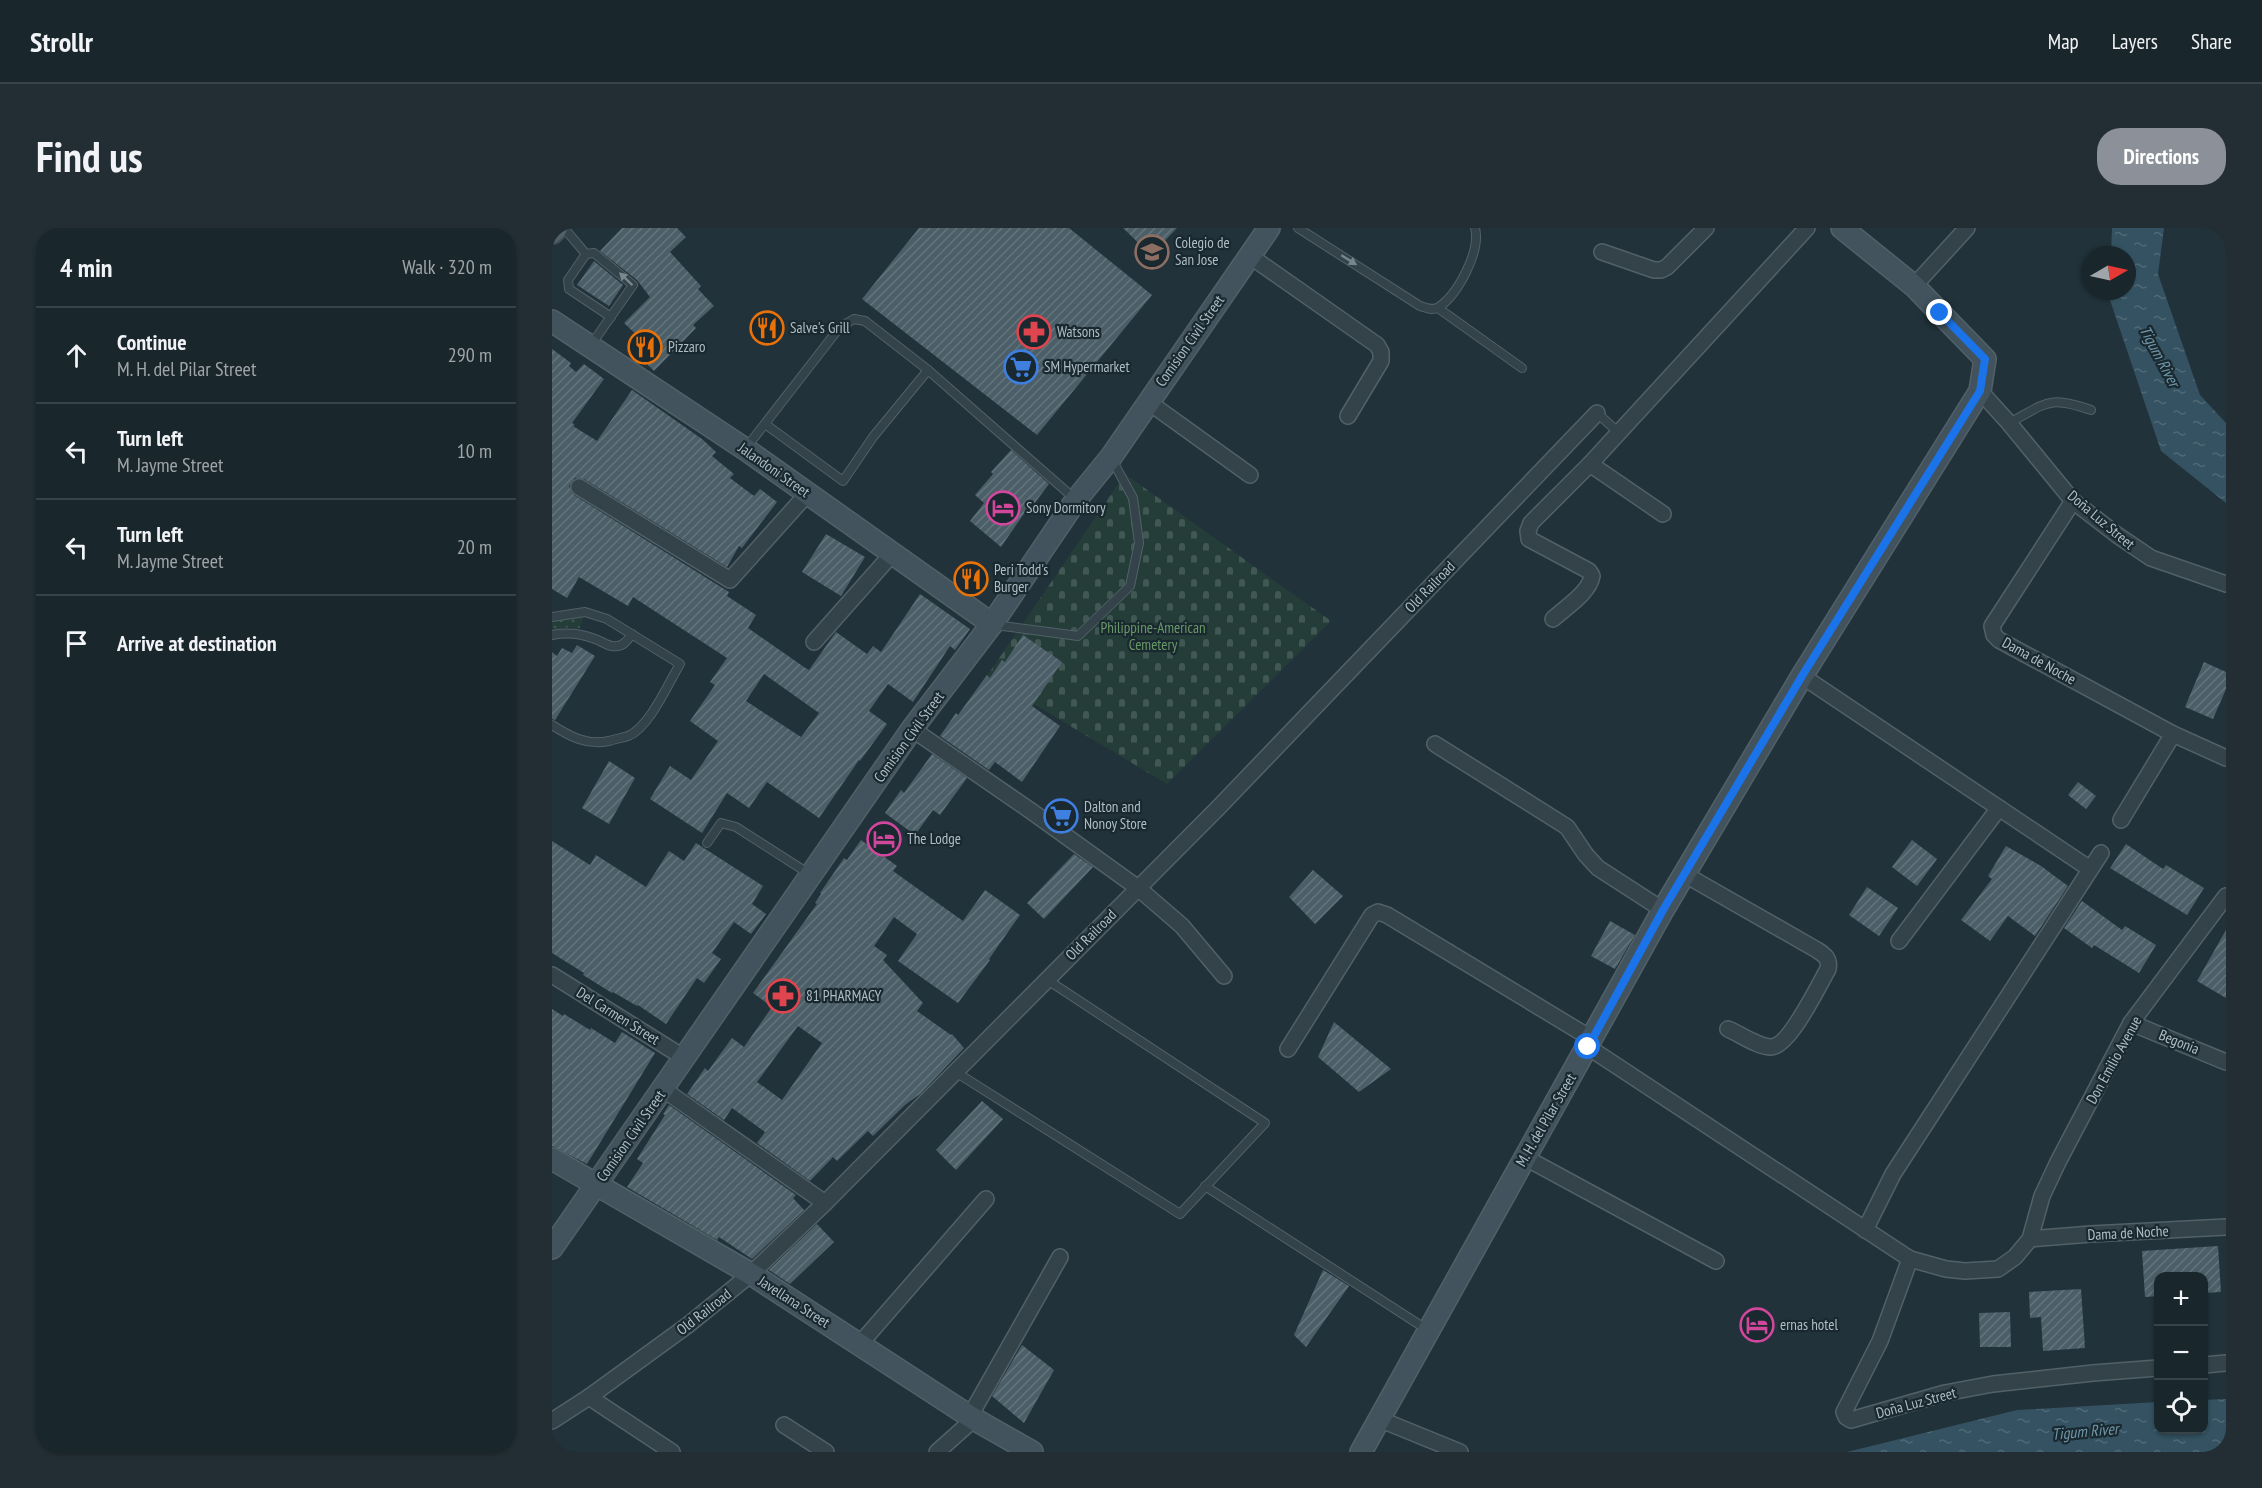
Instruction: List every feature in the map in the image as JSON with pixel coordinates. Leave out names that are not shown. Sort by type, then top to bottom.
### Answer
[{"type":"main road","points":[[552,232],[556,228]]},
{"type":"street","name":"Comision Civil Street","points":[[552,1248],[912,729],[992,624],[1076,500],[1111,457],[1269,228]]},
{"type":"street","points":[[1602,252],[1654,270],[1661,270],[1667,267],[1706,228]]},
{"type":"street","points":[[1554,619],[1584,591],[1591,583],[1592,576],[1589,571],[1529,539],[1528,531],[1531,523],[1590,464],[1807,228]]},
{"type":"street","points":[[1842,228],[1914,286],[1985,359],[1980,391]]},
{"type":"street","points":[[1914,286],[1967,228]]},
{"type":"street","points":[[1250,256],[1377,345],[1381,352],[1381,361],[1348,416]]},
{"type":"street","name":"Jalandoni Street","points":[[552,321],[745,449],[992,624]]},
{"type":"street","name":"Doña Luz Street","points":[[1980,391],[2073,501],[2151,558],[2226,584]]},
{"type":"street","name":"M. H. del Pilar Street","points":[[1361,1452],[1427,1330],[1684,874],[1802,676],[1980,391]]},
{"type":"street","points":[[1148,401],[1250,475]]},
{"type":"street","name":"Old Railroad","points":[[552,1421],[688,1325],[751,1274],[825,1203],[1218,808],[1597,413]]},
{"type":"street","points":[[1590,464],[1663,514]]},
{"type":"street","points":[[579,487],[730,580],[808,493]]},
{"type":"street","name":"Dama de Noche","points":[[2073,501],[1992,626],[1994,635],[1998,640],[2173,734],[2226,758]]},
{"type":"street","points":[[814,642],[893,553]]},
{"type":"street","points":[[1802,676],[2090,869]]},
{"type":"street","points":[[912,729],[1138,888],[1182,926],[1224,976]]},
{"type":"street","points":[[2121,820],[2173,734]]},
{"type":"street","points":[[1435,744],[1567,827],[1598,868],[1663,910]]},
{"type":"street","points":[[1899,941],[1999,808]]},
{"type":"street","points":[[1865,1230],[1893,1174],[2102,853]]},
{"type":"street","points":[[1684,874],[1817,950],[1825,956],[1829,964],[1796,1026],[1778,1046],[1773,1048],[1763,1046],[1728,1029]]},
{"type":"street","name":"Don Emilio Avenue","points":[[2030,1239],[2042,1196],[2131,1023],[2223,905]]},
{"type":"street","points":[[1288,1049],[1372,915],[1378,912],[1387,915],[1590,1043],[1910,1259],[1946,1269],[1965,1271],[1998,1269],[2015,1257],[2030,1239]]},
{"type":"street","name":"Del Carmen Street","points":[[552,975],[683,1057]]},
{"type":"street","name":"Begonia","points":[[2131,1023],[2226,1062]]},
{"type":"street","points":[[663,1089],[825,1203]]},
{"type":"street","points":[[1524,1157],[1716,1262]]},
{"type":"street","name":"Javellana Street","points":[[552,1159],[751,1274],[972,1418],[1032,1452]]},
{"type":"street","points":[[859,1345],[986,1199]]},
{"type":"street","name":"Dama de Noche","points":[[2030,1239],[2226,1227]]},
{"type":"street","points":[[937,1452],[972,1418],[1060,1257]]},
{"type":"street","name":"Doña Luz Street","points":[[1910,1259],[1880,1341],[1844,1412],[1851,1420],[1945,1393],[1993,1384],[2154,1368]]},
{"type":"street","points":[[2208,1365],[2226,1364]]},
{"type":"street","points":[[589,1397],[672,1452]]},
{"type":"street","points":[[1379,1419],[1460,1452]]},
{"type":"street","points":[[784,1425],[826,1452]]},
{"type":"lane","points":[[564,228],[586,254]]},
{"type":"lane","points":[[1298,228],[1420,306],[1431,310],[1438,308],[1465,276],[1477,237],[1475,228]]},
{"type":"lane","points":[[590,346],[611,318],[633,285],[594,253],[586,254],[568,280],[569,290],[611,318]]},
{"type":"lane","points":[[1438,308],[1522,368]]},
{"type":"lane","points":[[745,449],[840,327],[855,320],[865,321],[928,370],[1076,500]]},
{"type":"lane","points":[[765,424],[843,481],[879,429],[928,370]]},
{"type":"lane","points":[[2009,423],[2050,401],[2068,402],[2091,410]]},
{"type":"lane","points":[[1597,413],[1618,432]]},
{"type":"lane","points":[[992,624],[1078,636],[1130,586],[1139,543],[1133,498],[1111,457]]},
{"type":"lane","points":[[552,617],[585,612],[607,619],[680,664],[647,719],[630,736],[604,742],[585,741],[567,735],[552,724]]},
{"type":"lane","points":[[552,635],[567,632],[579,634],[597,639],[607,645],[617,646],[625,643],[632,634]]},
{"type":"lane","points":[[707,843],[721,823],[736,827],[812,876]]},
{"type":"lane","points":[[954,1071],[1180,1214],[1265,1123],[1047,979]]},
{"type":"lane","points":[[1205,1186],[1427,1330]]},
{"type":"green space","name":"Philippine-American Cemetery","points":[[1125,474],[1331,621],[1167,784],[987,676]]},
{"type":"green space","points":[[584,616],[579,629],[569,627],[552,631],[552,620]]},
{"type":"water","name":"Tigum River","points":[[2112,228],[2164,228],[2158,274],[2200,395],[2226,423],[2226,503],[2161,451],[2110,300],[2136,300],[2136,246],[2111,246]]},
{"type":"water","name":"Tigum River","points":[[2226,1399],[2226,1452],[1847,1452],[2017,1410],[2154,1402],[2154,1434],[2208,1434],[2208,1400]]},
{"type":"building","points":[[622,228],[677,228],[686,237],[670,252],[701,286],[698,289],[714,306],[693,325],[696,328],[654,371],[637,354],[646,344],[624,323],[650,297],[637,280],[600,251]]},
{"type":"building","name":"SM Hypermarket","points":[[919,228],[1069,228],[1152,295],[1037,435],[862,299]]},
{"type":"building","points":[[1123,228],[1177,228],[1151,255]]},
{"type":"building","points":[[594,261],[623,285],[609,306],[577,285]]},
{"type":"building","points":[[552,349],[571,363],[569,366],[576,372],[584,364],[604,379],[572,423],[575,425],[573,426],[597,441],[632,390],[702,439],[716,452],[712,456],[734,474],[730,478],[754,496],[760,489],[777,502],[742,548],[739,546],[727,567],[584,479],[575,478],[569,486],[574,495],[729,592],[727,596],[756,615],[748,628],[804,667],[809,670],[836,632],[867,654],[873,646],[881,652],[920,594],[970,629],[955,650],[950,646],[913,702],[888,684],[869,711],[887,724],[819,818],[767,782],[749,808],[727,793],[702,833],[650,799],[670,766],[691,780],[718,741],[690,721],[715,685],[710,682],[727,658],[633,597],[628,606],[579,577],[567,598],[552,589]],"holes":[[[764,674],[819,713],[801,737],[746,701]]]},
{"type":"building","points":[[1011,450],[1049,484],[1034,504],[1032,502],[1001,547],[970,521],[984,503],[975,495],[993,474],[991,472]]},
{"type":"building","points":[[826,534],[865,557],[841,596],[802,572]]},
{"type":"building","points":[[1023,635],[1062,662],[1032,706],[1060,726],[1022,782],[995,762],[989,770],[940,736],[987,675],[990,678],[1002,660],[1005,662]]},
{"type":"building","points":[[577,645],[595,656],[555,720],[552,719],[552,652],[557,656],[562,648],[572,653]]},
{"type":"building","points":[[2204,662],[2226,672],[2226,689],[2213,719],[2185,707]]},
{"type":"building","points":[[932,754],[967,778],[940,815],[933,810],[915,835],[885,813],[901,790],[904,793]]},
{"type":"building","points":[[609,761],[635,778],[609,824],[582,808]]},
{"type":"building","points":[[2078,782],[2096,796],[2086,809],[2068,795]]},
{"type":"building","points":[[861,840],[897,866],[893,871],[963,921],[985,890],[1020,915],[958,1003],[898,961],[917,934],[894,917],[874,946],[887,955],[883,960],[923,1003],[917,1011],[952,1034],[964,1048],[920,1094],[873,1136],[868,1131],[837,1161],[833,1157],[810,1181],[757,1143],[765,1132],[732,1108],[724,1120],[687,1094],[705,1068],[708,1071],[732,1038],[744,1047],[772,1007],[753,993],[817,904],[815,903],[820,893],[844,858],[847,860]],"holes":[[[798,1026],[822,1043],[782,1100],[757,1082]]]},
{"type":"building","points":[[1912,840],[1937,859],[1917,886],[1892,867]]},
{"type":"building","points":[[552,841],[590,865],[596,855],[646,887],[669,851],[684,861],[696,843],[763,886],[752,904],[766,914],[751,934],[734,922],[712,953],[721,959],[704,983],[697,978],[666,1024],[638,1005],[612,993],[583,975],[584,973],[552,953]]},
{"type":"building","points":[[2126,844],[2163,869],[2166,865],[2204,888],[2187,915],[2110,868]]},
{"type":"building","points":[[2006,846],[2041,866],[2068,886],[2035,936],[2008,916],[1990,941],[1961,920],[1992,879],[1988,876]]},
{"type":"building","points":[[1074,854],[1093,867],[1044,919],[1027,903]]},
{"type":"building","points":[[1313,870],[1343,896],[1315,924],[1289,897]]},
{"type":"building","points":[[1867,887],[1898,908],[1879,936],[1849,915]]},
{"type":"building","points":[[2082,901],[2122,930],[2125,926],[2156,945],[2139,973],[2094,945],[2092,948],[2064,928]]},
{"type":"building","points":[[1610,921],[1635,935],[1615,969],[1591,956]]},
{"type":"building","points":[[2226,930],[2226,998],[2197,981]]},
{"type":"building","points":[[552,1009],[590,1030],[591,1028],[615,1043],[622,1032],[655,1053],[587,1164],[552,1146]]},
{"type":"building","points":[[1334,1022],[1391,1069],[1359,1092],[1318,1057]]},
{"type":"building","points":[[982,1101],[1003,1119],[956,1170],[936,1150]]},
{"type":"building","points":[[669,1105],[796,1195],[793,1198],[804,1210],[752,1259],[719,1237],[717,1240],[627,1187],[643,1163],[637,1159]]},
{"type":"building","points":[[817,1224],[834,1242],[790,1284],[769,1270]]},
{"type":"building","points":[[2218,1246],[2221,1292],[2208,1293],[2208,1272],[2154,1272],[2154,1296],[2145,1297],[2142,1251]]},
{"type":"building","points":[[1323,1270],[1349,1286],[1306,1347],[1294,1335]]},
{"type":"building","points":[[2081,1289],[2085,1348],[2043,1351],[2041,1317],[2030,1318],[2029,1292]]},
{"type":"building","points":[[2010,1312],[2011,1347],[1980,1347],[1979,1313]]},
{"type":"building","points":[[1022,1345],[1054,1370],[1024,1423],[992,1396]]},
{"type":"place","name":"Colegio de San Jose","points":[[1152,252]]},
{"type":"place","name":"Salve's Grill","points":[[767,328]]},
{"type":"place","name":"Watsons","points":[[1034,332]]},
{"type":"place","name":"Pizzaro","points":[[645,347]]},
{"type":"place","name":"SM Hypermarket","points":[[1021,367]]},
{"type":"place","name":"Sony Dormitory","points":[[1003,508]]},
{"type":"place","name":"Peri Todd's Burger","points":[[971,579]]},
{"type":"place","name":"Dalton and Nonoy Store","points":[[1061,816]]},
{"type":"place","name":"The Lodge","points":[[884,839]]},
{"type":"place","name":"81 PHARMACY","points":[[783,996]]},
{"type":"place","name":"ernas hotel","points":[[1757,1325]]},
{"type":"route","points":[[1588,1047],[1663,910],[1802,676],[1980,391],[1985,359],[1940,313]]}]
